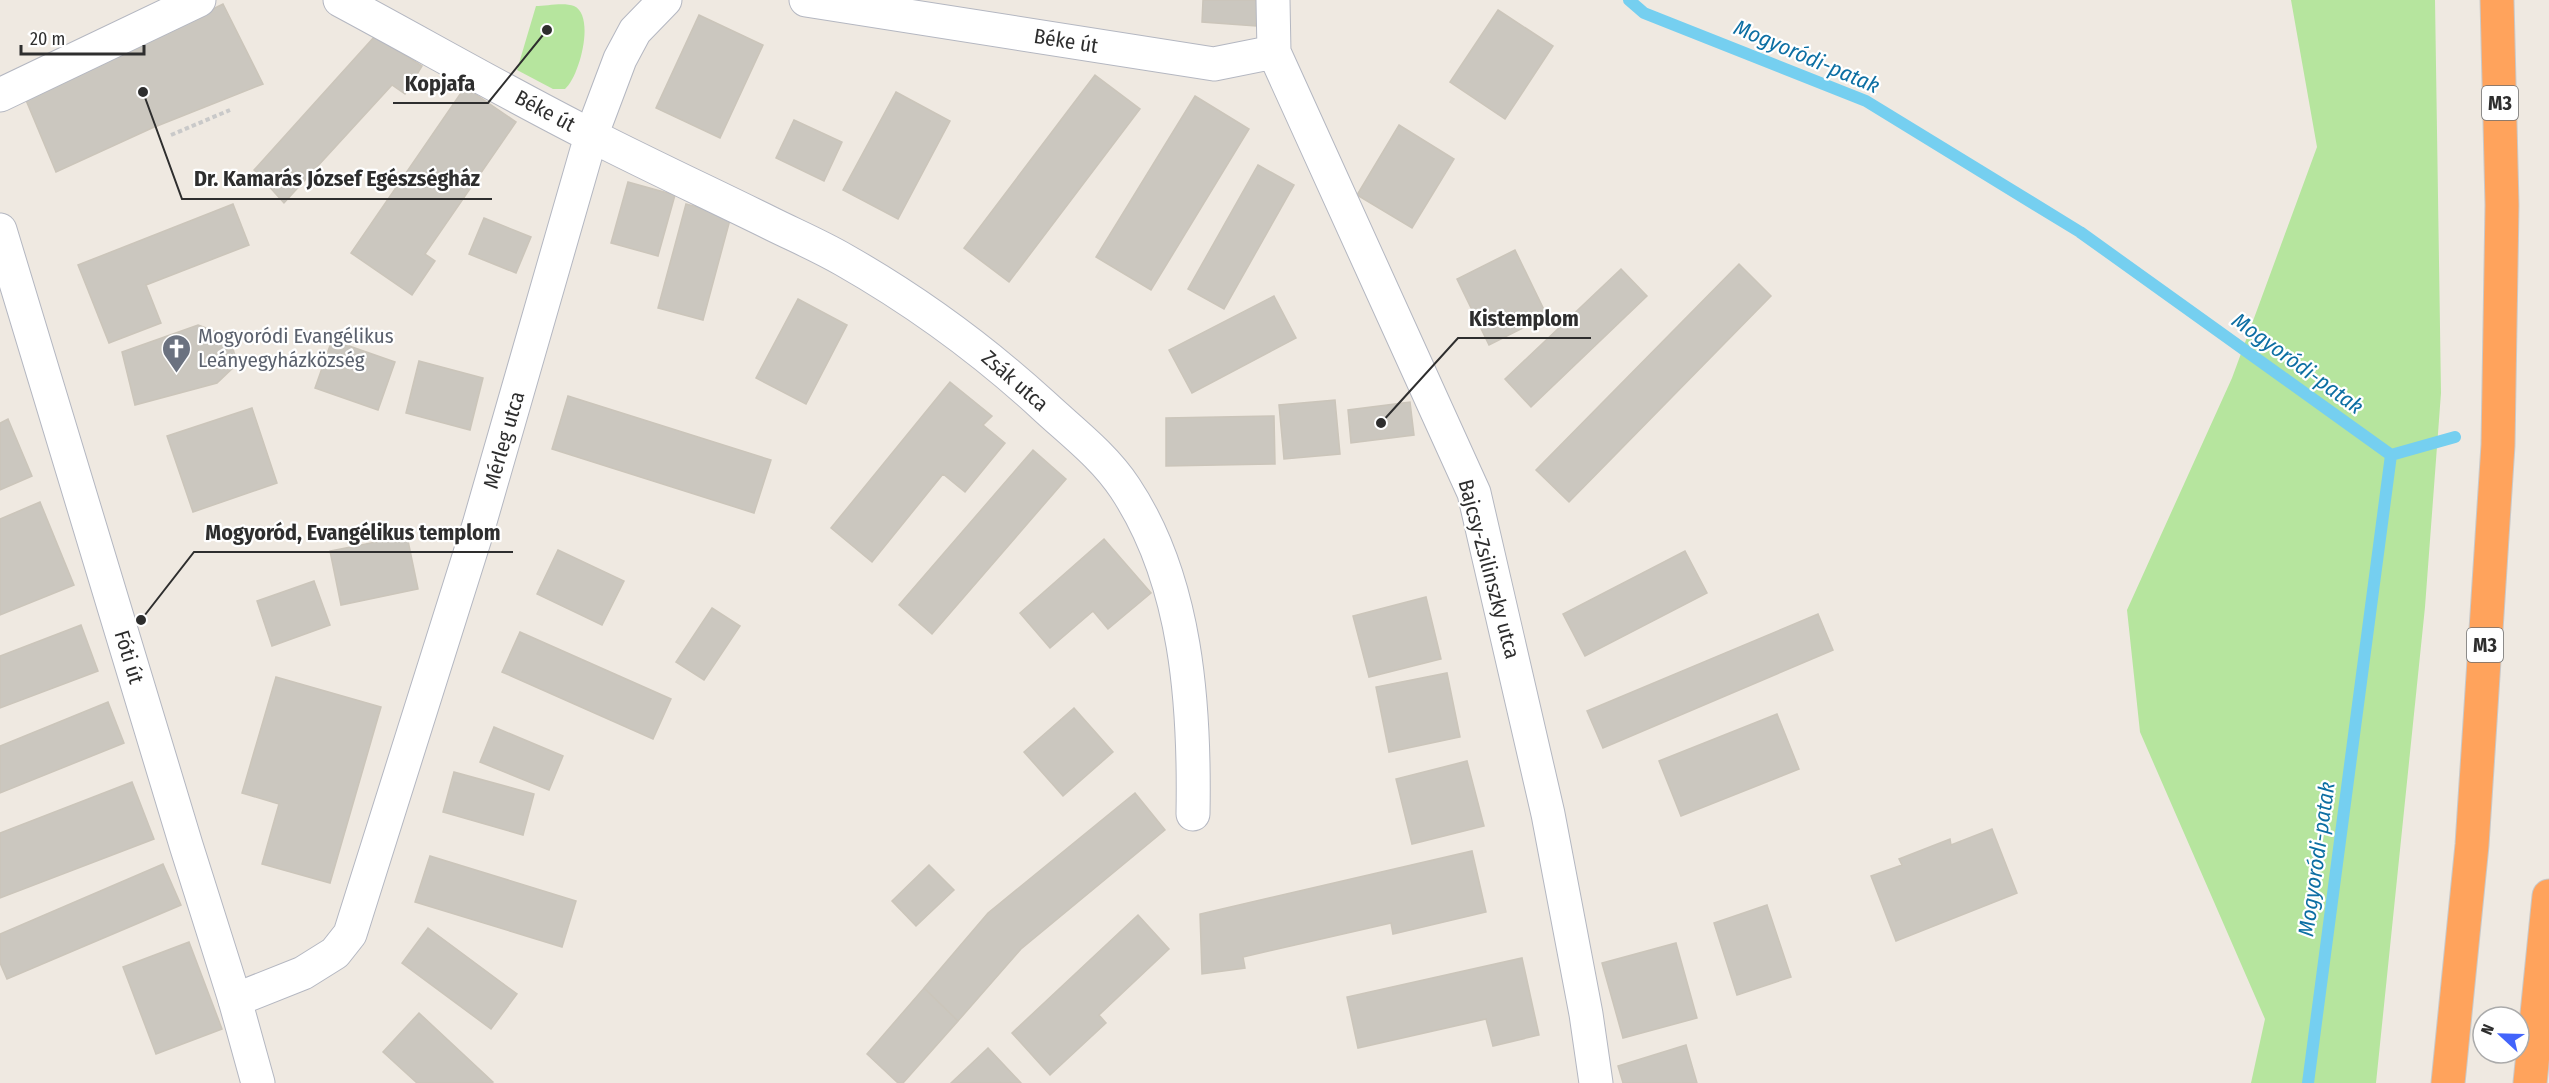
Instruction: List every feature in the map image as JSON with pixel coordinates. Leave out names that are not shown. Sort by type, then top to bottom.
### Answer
[{"type":"highway","name":"M3","points":[[2448,1083],[2472,845],[2498,445],[2502,206],[2497,0]]},
{"type":"highway","points":[[2530,1083],[2549,896]]},
{"type":"street","points":[[0,95],[199,0]]},
{"type":"street","name":"Béke út","points":[[340,0],[591,136]]},
{"type":"street","name":"Mérleg utca","points":[[235,1000],[303,973],[335,954],[350,934],[479,525],[591,136],[620,59],[635,31],[665,0]]},
{"type":"street","name":"Béke út","points":[[807,0],[1214,64],[1274,52]]},
{"type":"street","points":[[1273,0],[1274,52]]},
{"type":"street","name":"Bajcsy-Zsilinszky utca","points":[[1274,52],[1474,492],[1548,814],[1586,1014],[1596,1083]]},
{"type":"street","name":"Zsák utca","points":[[591,136],[853,265],[969,341],[1096,453],[1125,487],[1143,520],[1158,552],[1173,601],[1190,702],[1194,762],[1193,814]]},
{"type":"street","name":"Fóti út","points":[[0,230],[182,834],[235,1000],[258,1083]]},
{"type":"path","points":[[171,135],[230,110]]},
{"type":"green space","points":[[2291,0],[2435,0],[2441,393],[2425,607],[2376,1083],[2251,1083],[2265,1019],[2140,732],[2127,610],[2232,378],[2317,147]]},
{"type":"green space","points":[[570,5],[581,12],[585,34],[583,47],[575,73],[565,89],[553,89],[517,70],[536,6]]},
{"type":"building","points":[[1203,0],[1258,0],[1256,26],[1202,22]]},
{"type":"building","points":[[223,4],[263,84],[152,128],[56,172],[26,100]]},
{"type":"building","points":[[1498,10],[1553,46],[1505,119],[1450,82]]},
{"type":"building","points":[[699,15],[763,45],[720,138],[656,108]]},
{"type":"building","points":[[375,36],[422,66],[405,94],[392,85],[284,203],[254,170]]},
{"type":"building","points":[[1095,75],[1140,109],[1009,282],[964,248]]},
{"type":"building","points":[[465,87],[516,122],[425,254],[435,261],[412,295],[351,253]]},
{"type":"building","points":[[896,92],[950,121],[898,219],[843,190]]},
{"type":"building","points":[[1195,96],[1249,129],[1151,290],[1096,257]]},
{"type":"building","points":[[794,120],[842,142],[824,181],[776,158]]},
{"type":"building","points":[[1399,125],[1454,159],[1412,228],[1357,195]]},
{"type":"building","points":[[1258,165],[1294,185],[1224,309],[1188,289]]},
{"type":"building","points":[[628,182],[675,195],[658,256],[611,243]]},
{"type":"building","points":[[233,204],[249,245],[146,285],[161,323],[109,343],[78,265]]},
{"type":"building","points":[[686,204],[731,216],[703,320],[658,308]]},
{"type":"building","points":[[484,218],[531,237],[516,273],[469,254]]},
{"type":"building","points":[[1515,250],[1547,316],[1489,345],[1457,279]]},
{"type":"building","points":[[1739,264],[1771,296],[1569,502],[1536,470]]},
{"type":"building","points":[[1621,269],[1647,296],[1531,407],[1505,379]]},
{"type":"building","points":[[1274,296],[1296,338],[1192,393],[1169,350]]},
{"type":"building","points":[[798,299],[847,325],[806,404],[756,378]]},
{"type":"building","name":"Mogyoródi Evangélikus Leányegyházközség","points":[[198,325],[230,337],[237,364],[217,383],[135,405],[122,352]]},
{"type":"building","points":[[332,340],[395,362],[378,410],[315,388]]},
{"type":"building","points":[[419,361],[483,378],[470,430],[406,413]]},
{"type":"building","points":[[950,382],[992,416],[983,425],[1005,443],[965,492],[943,474],[872,562],[831,528]]},
{"type":"building","points":[[568,396],[771,460],[754,513],[552,449]]},
{"type":"building","points":[[1335,400],[1340,454],[1284,459],[1279,405]]},
{"type":"building","points":[[1410,402],[1414,435],[1351,443],[1348,410]]},
{"type":"building","points":[[252,408],[277,483],[193,512],[167,436]]},
{"type":"building","points":[[1274,416],[1275,464],[1166,466],[1166,418]]},
{"type":"building","points":[[8,419],[32,476],[0,490],[0,423]]},
{"type":"building","points":[[1033,450],[1066,479],[932,634],[899,605]]},
{"type":"building","points":[[40,502],[74,585],[0,615],[0,519]]},
{"type":"building","points":[[407,536],[418,589],[341,605],[330,551]]},
{"type":"building","points":[[1104,539],[1151,593],[1108,629],[1093,611],[1050,648],[1020,613]]},
{"type":"building","points":[[558,550],[624,581],[602,625],[537,594]]},
{"type":"building","points":[[1685,551],[1707,593],[1585,656],[1563,614]]},
{"type":"building","points":[[314,581],[330,625],[272,646],[257,601]]},
{"type":"building","points":[[1426,597],[1441,659],[1369,677],[1353,616]]},
{"type":"building","points":[[712,608],[740,626],[704,680],[676,662]]},
{"type":"building","points":[[1818,614],[1833,650],[1603,748],[1587,711]]},
{"type":"building","points":[[81,625],[98,671],[0,708],[0,656]]},
{"type":"building","points":[[520,632],[671,699],[653,739],[502,672]]},
{"type":"building","points":[[1447,673],[1460,737],[1389,752],[1376,687]]},
{"type":"building","points":[[276,677],[381,707],[330,883],[262,864],[279,804],[242,793]]},
{"type":"building","points":[[108,702],[124,743],[0,793],[0,746]]},
{"type":"building","points":[[1074,708],[1113,752],[1063,796],[1024,752]]},
{"type":"building","points":[[1777,714],[1799,769],[1681,816],[1659,761]]},
{"type":"building","points":[[494,727],[563,756],[549,790],[480,762]]},
{"type":"building","points":[[1467,761],[1484,826],[1412,844],[1396,779]]},
{"type":"building","points":[[454,772],[534,794],[523,835],[443,812]]},
{"type":"building","points":[[132,782],[154,839],[0,898],[0,833]]},
{"type":"building","points":[[1135,793],[1165,830],[1021,949],[958,1021],[924,988],[988,913]]},
{"type":"building","points":[[1992,829],[2017,893],[1896,941],[1871,876],[1902,865],[1899,859],[1950,839],[1951,845]]},
{"type":"building","points":[[1472,851],[1486,912],[1393,934],[1391,923],[1243,957],[1245,968],[1202,974],[1200,914]]},
{"type":"building","points":[[430,856],[576,901],[562,947],[415,902]]},
{"type":"building","points":[[163,864],[181,905],[7,979],[0,963],[0,934]]},
{"type":"building","points":[[929,865],[954,890],[916,926],[892,901]]},
{"type":"building","points":[[1767,905],[1791,977],[1737,995],[1714,923]]},
{"type":"building","points":[[1138,915],[1169,949],[1099,1015],[1106,1023],[1050,1075],[1012,1033]]},
{"type":"building","points":[[428,928],[517,994],[491,1029],[402,963]]},
{"type":"building","points":[[189,942],[222,1029],[156,1054],[123,967]]},
{"type":"building","points":[[1676,943],[1697,1018],[1623,1038],[1602,963]]},
{"type":"building","points":[[1522,958],[1539,1035],[1493,1046],[1486,1019],[1358,1048],[1347,997]]},
{"type":"building","points":[[924,988],[958,1021],[903,1083],[898,1083],[867,1054]]},
{"type":"building","points":[[419,1013],[493,1082],[417,1083],[383,1052]]},
{"type":"building","points":[[1686,1045],[1697,1083],[1623,1083],[1618,1066]]},
{"type":"building","points":[[988,1048],[1021,1083],[951,1083]]},
{"type":"waterway","name":"Mogyoródi-patak","points":[[1629,0],[1644,13],[1866,101],[2080,232],[2391,455],[2308,1083]]},
{"type":"waterway","points":[[2391,455],[2455,437]]},
{"type":"place","name":"Kopjafa","points":[[547,30]]},
{"type":"place","name":"Dr. Kamarás József Egészségház","points":[[143,92]]},
{"type":"place","name":"Mogyoródi Evangélikus Leányegyházközség","points":[[177,374]]},
{"type":"place","name":"Kistemplom","points":[[1381,423]]},
{"type":"place","name":"Mogyoród, Evangélikus templom","points":[[141,620]]}]
